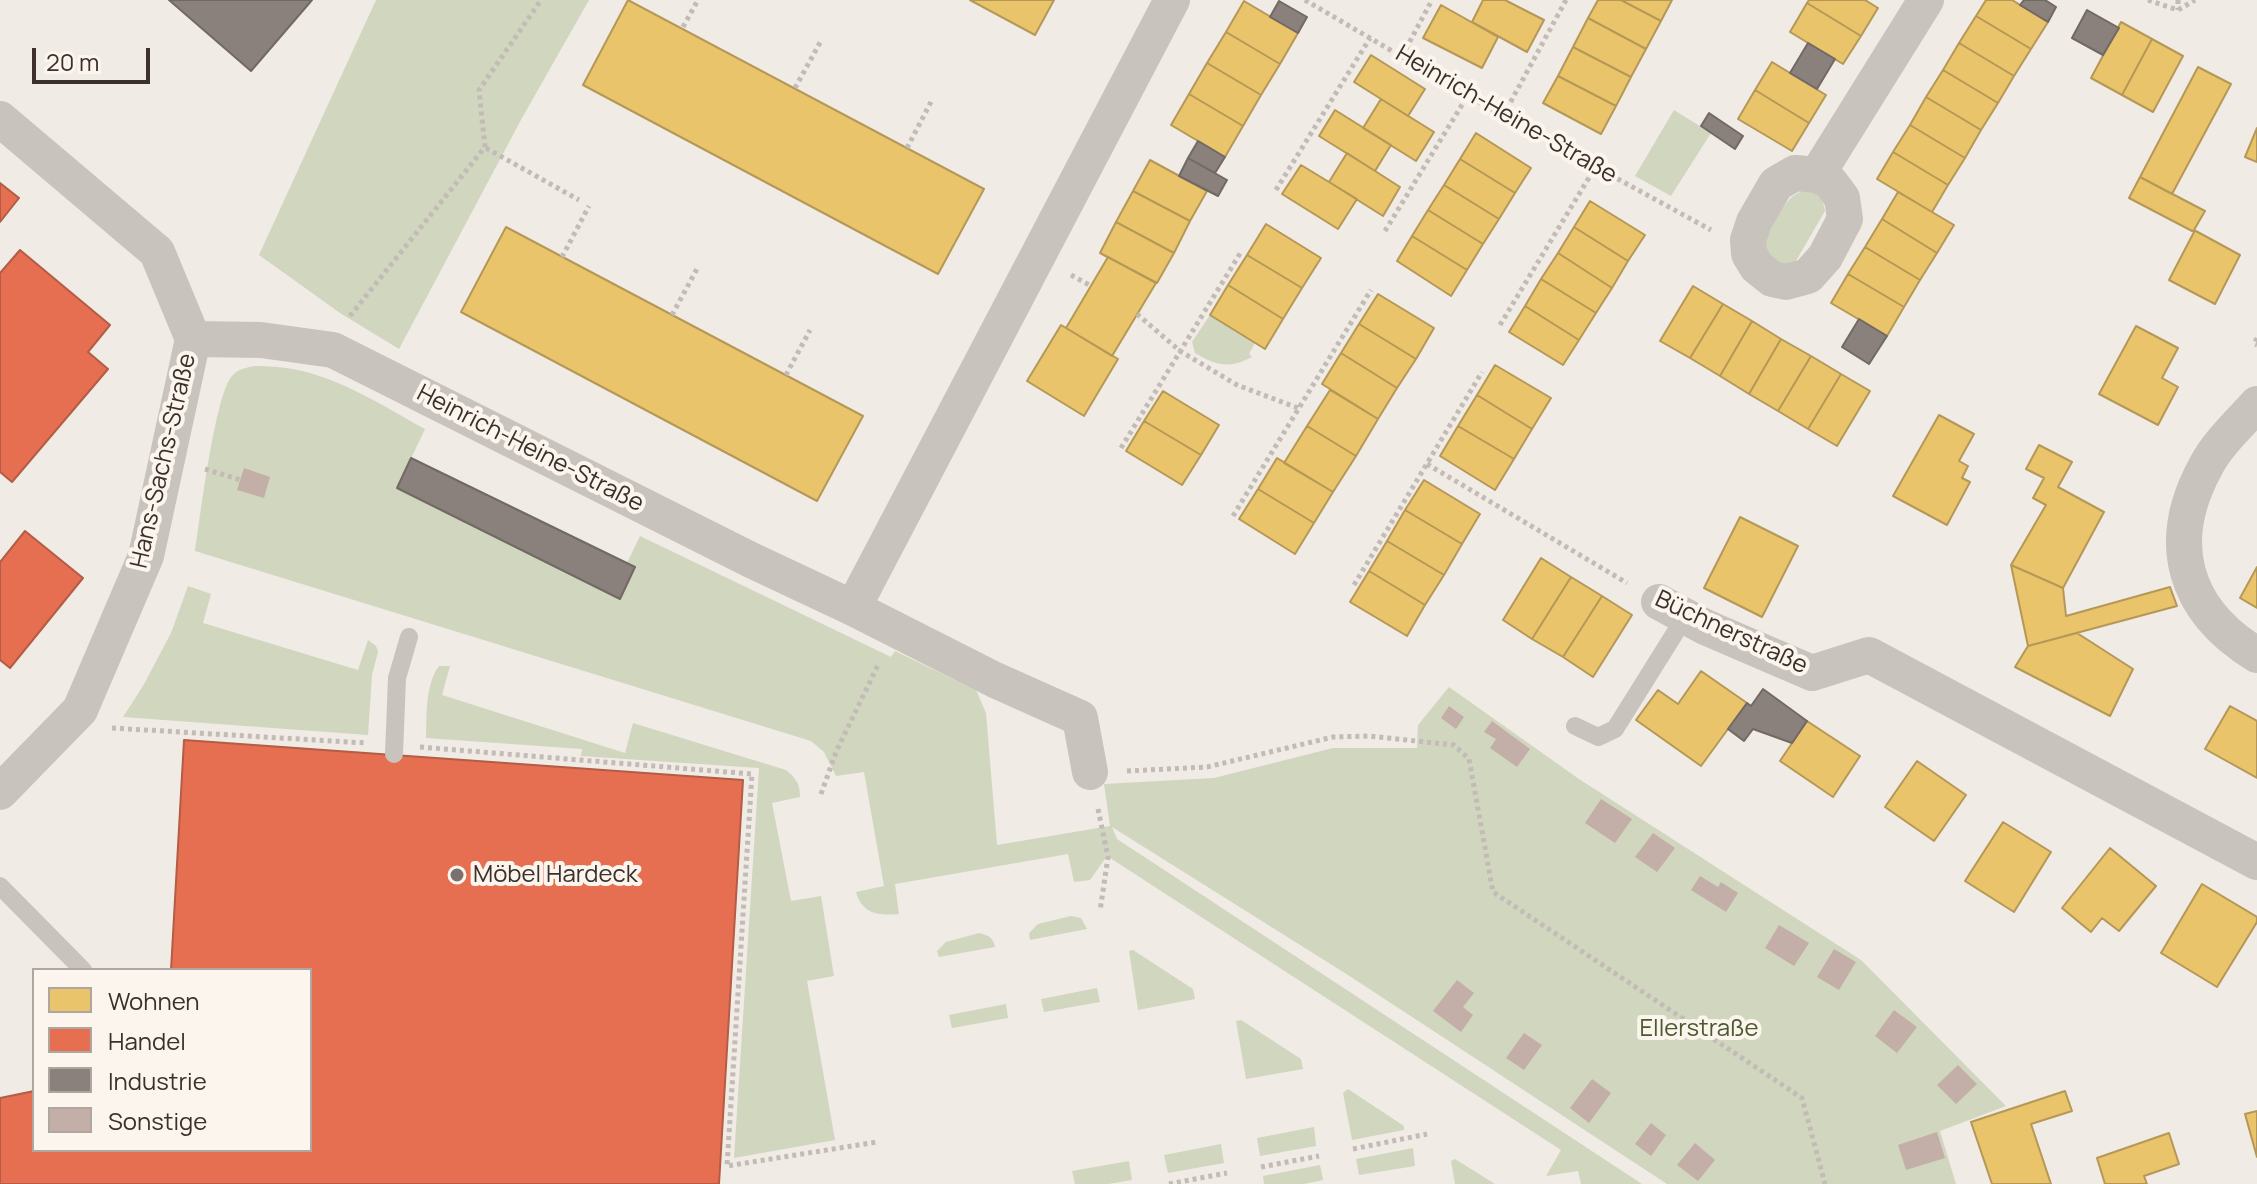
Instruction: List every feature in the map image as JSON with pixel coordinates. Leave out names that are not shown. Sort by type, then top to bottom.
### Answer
[{"type":"street","points":[[853,608],[1172,0]]},
{"type":"street","points":[[1817,175],[1926,0]]},
{"type":"street","name":"Hans-Sachs-Straße","points":[[0,119],[157,252],[193,339],[146,556],[80,710],[0,792]]},
{"type":"street","name":"Heinrich-Heine-Straße","points":[[193,339],[261,340],[333,350],[751,560],[995,680],[1080,718],[1090,772]]},
{"type":"street","points":[[2257,404],[2206,465],[2189,505],[2183,545],[2189,580],[2214,622],[2257,655]]},
{"type":"street","name":"Büchnerstraße","points":[[1672,609],[1812,673],[1869,655],[2257,862]]},
{"type":"lane","points":[[1575,726],[1598,737],[1615,729],[1672,609]]},
{"type":"lane","points":[[394,750],[397,678],[409,637]]},
{"type":"lane","points":[[0,886],[81,968]]},
{"type":"path","points":[[345,323],[485,147],[479,90],[541,0]]},
{"type":"path","points":[[683,27],[698,0]]},
{"type":"path","name":"Heinrich-Heine-Straße","points":[[1305,0],[1503,116],[1708,230]]},
{"type":"path","points":[[1402,56],[1432,0]]},
{"type":"path","points":[[1503,116],[1566,0]]},
{"type":"path","points":[[2148,0],[2178,10],[2195,0]]},
{"type":"path","points":[[2178,0],[2178,10]]},
{"type":"path","points":[[1276,190],[1370,38]]},
{"type":"path","points":[[795,88],[822,39]]},
{"type":"path","points":[[1385,231],[1468,95]]},
{"type":"path","points":[[907,148],[932,100]]},
{"type":"path","points":[[485,147],[579,200]]},
{"type":"path","points":[[1500,325],[1596,166]]},
{"type":"path","points":[[562,257],[589,206]]},
{"type":"path","points":[[1121,448],[1241,252]]},
{"type":"path","points":[[672,315],[698,267]]},
{"type":"path","points":[[1065,271],[1091,286]]},
{"type":"path","points":[[1233,516],[1371,290]]},
{"type":"path","points":[[1137,314],[1180,351],[1237,385],[1298,408]]},
{"type":"path","points":[[786,375],[810,330]]},
{"type":"path","points":[[2257,338],[2254,344],[2257,345]]},
{"type":"path","points":[[1354,585],[1482,372]]},
{"type":"path","name":"Büchnerstraße","points":[[1427,464],[1672,609]]},
{"type":"path","points":[[205,469],[241,480]]},
{"type":"path","points":[[821,794],[836,752],[885,651]]},
{"type":"path","points":[[109,728],[752,774],[727,1166],[877,1142]]},
{"type":"path","points":[[1100,911],[1108,857],[1090,772],[1207,767],[1333,737],[1369,736],[1454,745],[1469,759],[1493,892],[1802,1098],[1825,1184]]},
{"type":"path","points":[[1353,1149],[1427,1134]]},
{"type":"path","points":[[1261,1167],[1319,1156]]},
{"type":"path","points":[[1169,1184],[1227,1173]]},
{"type":"green space","points":[[376,0],[589,0],[522,118],[399,349],[340,313],[259,255]]},
{"type":"green space","points":[[1674,110],[1711,133],[1671,196],[1635,176]]},
{"type":"green space","points":[[1808,190],[1820,198],[1825,211],[1793,266],[1769,263],[1764,242],[1787,202]]},
{"type":"green space","points":[[1210,315],[1255,343],[1249,354],[1252,357],[1223,364],[1195,353],[1192,342]]},
{"type":"green space","name":"Ellerstraße","points":[[254,366],[278,367],[322,377],[364,395],[425,429],[397,488],[620,598],[635,568],[627,563],[640,536],[891,657],[895,651],[976,690],[986,713],[997,845],[1110,826],[1104,784],[1214,778],[1333,748],[1417,748],[1418,725],[1449,687],[1579,779],[1861,960],[2006,1106],[1940,1131],[1956,1184],[1667,1184],[1348,975],[1112,827],[1117,839],[1642,1184],[1581,1184],[1578,1171],[1546,1176],[1561,1150],[1107,856],[1090,880],[1074,882],[1068,854],[895,884],[899,914],[872,912],[862,905],[856,892],[884,886],[864,772],[836,776],[824,752],[811,741],[195,551],[214,431],[226,387],[237,372]]},
{"type":"green space","points":[[188,586],[211,594],[203,623],[358,670],[368,640],[376,646],[378,652],[372,675],[368,735],[123,717],[171,633]]},
{"type":"green space","points":[[439,666],[450,666],[442,695],[625,753],[633,723],[786,770],[795,779],[800,797],[772,803],[791,901],[821,896],[834,976],[807,981],[835,1140],[734,1158],[759,768],[581,756],[582,749],[426,738],[429,691]]},
{"type":"green space","points":[[1071,916],[1081,918],[1087,929],[1030,940],[1029,933],[1038,924]]},
{"type":"green space","points":[[979,933],[990,937],[995,947],[939,957],[937,951],[946,942]]},
{"type":"green space","points":[[1133,950],[1193,989],[1195,999],[1138,1010],[1129,951]]},
{"type":"green space","points":[[1097,988],[1100,1002],[1044,1012],[1041,999]]},
{"type":"green space","points":[[1006,1004],[1008,1018],[952,1028],[949,1015]]},
{"type":"green space","points":[[1241,1020],[1301,1059],[1303,1069],[1246,1079],[1236,1021]]},
{"type":"green space","points":[[1348,1089],[1404,1126],[1404,1130],[1352,1140],[1343,1093]]},
{"type":"green space","points":[[1314,1127],[1316,1146],[1260,1156],[1257,1138]]},
{"type":"green space","points":[[1221,1144],[1224,1163],[1168,1173],[1164,1155]]},
{"type":"green space","points":[[1413,1148],[1415,1166],[1359,1175],[1356,1159]]},
{"type":"green space","points":[[1455,1159],[1495,1184],[1455,1184],[1451,1161]]},
{"type":"green space","points":[[1129,1161],[1132,1180],[1075,1184],[1072,1171]]},
{"type":"green space","points":[[1320,1165],[1323,1180],[1304,1184],[1264,1184],[1263,1176]]},
{"type":"building: Wohnen","points":[[628,0],[984,189],[938,274],[583,85]]},
{"type":"building: Wohnen","points":[[970,0],[1054,0],[1035,35]]},
{"type":"building: Wohnen","points":[[1483,0],[1505,0],[1544,20],[1527,52],[1472,22]]},
{"type":"building: Wohnen","points":[[1598,0],[1621,0],[1661,21],[1646,49],[1588,18]]},
{"type":"building: Wohnen","points":[[1621,0],[1672,0],[1661,21]]},
{"type":"building: Wohnen","points":[[1809,0],[1865,0],[1878,8],[1861,36],[1807,3]]},
{"type":"building: Wohnen","points":[[1986,0],[2012,0],[2048,22],[2031,49],[1976,16]]},
{"type":"building: Wohnen","points":[[1244,1],[1298,33],[1280,64],[1226,32]]},
{"type":"building: Wohnen","points":[[1807,3],[1861,36],[1843,64],[1790,32]]},
{"type":"building: Wohnen","points":[[1441,5],[1498,37],[1482,68],[1423,38]]},
{"type":"building: Wohnen","points":[[1976,16],[2031,49],[2014,76],[1959,43]]},
{"type":"building: Wohnen","points":[[1588,18],[1646,49],[1631,77],[1573,47]]},
{"type":"building: Wohnen","points":[[2121,22],[2152,39],[2122,95],[2091,78]]},
{"type":"building: Wohnen","points":[[1226,32],[1280,64],[1261,95],[1207,63]]},
{"type":"building: Wohnen","points":[[2152,39],[2183,56],[2153,112],[2122,95]]},
{"type":"building: Wohnen","points":[[1959,43],[2014,76],[1998,103],[1943,70]]},
{"type":"building: Wohnen","points":[[1573,47],[1631,77],[1616,106],[1558,76]]},
{"type":"building: Wohnen","points":[[1371,55],[1425,89],[1408,116],[1354,82]]},
{"type":"building: Wohnen","points":[[1772,62],[1826,95],[1809,123],[1755,90]]},
{"type":"building: Wohnen","points":[[1207,63],[1261,95],[1243,126],[1189,94]]},
{"type":"building: Wohnen","points":[[2198,67],[2231,84],[2172,194],[2140,177]]},
{"type":"building: Wohnen","points":[[1943,70],[1998,103],[1981,130],[1926,97]]},
{"type":"building: Wohnen","points":[[1558,76],[1616,106],[1601,134],[1543,103]]},
{"type":"building: Wohnen","points":[[1755,90],[1809,123],[1792,151],[1738,119]]},
{"type":"building: Wohnen","points":[[1189,94],[1243,126],[1225,157],[1171,125]]},
{"type":"building: Wohnen","points":[[1926,97],[1981,130],[1965,158],[1910,125]]},
{"type":"building: Wohnen","points":[[1381,99],[1434,132],[1416,161],[1363,128]]},
{"type":"building: Wohnen","points":[[1335,110],[1391,145],[1375,171],[1319,136]]},
{"type":"building: Wohnen","points":[[1910,125],[1965,158],[1948,185],[1893,152]]},
{"type":"building: Wohnen","points":[[2257,128],[2257,162],[2245,157]]},
{"type":"building: Wohnen","points":[[1476,133],[1531,168],[1515,193],[1460,159]]},
{"type":"building: Wohnen","points":[[1893,152],[1948,185],[1932,212],[1877,179]]},
{"type":"building: Wohnen","points":[[1347,153],[1400,187],[1383,216],[1329,182]]},
{"type":"building: Wohnen","points":[[1460,159],[1515,193],[1499,219],[1444,185]]},
{"type":"building: Wohnen","points":[[1150,160],[1207,191],[1190,221],[1133,191]]},
{"type":"building: Wohnen","points":[[1301,165],[1357,199],[1338,229],[1282,194]]},
{"type":"building: Wohnen","points":[[2140,177],[2205,211],[2194,230],[2240,255],[2215,304],[2169,280],[2194,232],[2129,198]]},
{"type":"building: Wohnen","points":[[1444,185],[1499,219],[1483,244],[1428,210]]},
{"type":"building: Wohnen","points":[[1133,191],[1190,221],[1174,253],[1116,222]]},
{"type":"building: Wohnen","points":[[1898,192],[1954,225],[1937,253],[1882,219]]},
{"type":"building: Wohnen","points":[[1590,201],[1645,235],[1628,261],[1574,227]]},
{"type":"building: Wohnen","points":[[1428,210],[1483,244],[1467,270],[1412,236]]},
{"type":"building: Wohnen","points":[[1882,219],[1937,253],[1920,280],[1865,247]]},
{"type":"building: Wohnen","points":[[1116,222],[1174,253],[1157,283],[1100,253]]},
{"type":"building: Wohnen","points":[[1266,224],[1321,258],[1302,288],[1247,255]]},
{"type":"building: Wohnen","points":[[506,227],[863,416],[817,501],[461,312]]},
{"type":"building: Wohnen","points":[[1574,227],[1628,261],[1612,288],[1558,253]]},
{"type":"building: Wohnen","points":[[1412,236],[1467,270],[1451,296],[1397,261]]},
{"type":"building: Wohnen","points":[[1865,247],[1920,280],[1904,307],[1848,274]]},
{"type":"building: Wohnen","points":[[1558,253],[1612,288],[1596,313],[1541,279]]},
{"type":"building: Wohnen","points":[[1247,255],[1302,288],[1283,319],[1228,285]]},
{"type":"building: Wohnen","points":[[1108,257],[1156,283],[1112,356],[1066,328]]},
{"type":"building: Wohnen","points":[[1848,274],[1904,307],[1887,336],[1831,303]]},
{"type":"building: Wohnen","points":[[1541,279],[1596,313],[1579,340],[1525,306]]},
{"type":"building: Wohnen","points":[[1228,285],[1283,319],[1265,349],[1210,315]]},
{"type":"building: Wohnen","points":[[1693,286],[1723,304],[1690,358],[1660,341]]},
{"type":"building: Wohnen","points":[[1378,294],[1434,328],[1416,359],[1359,324]]},
{"type":"building: Wohnen","points":[[1723,304],[1752,321],[1720,376],[1690,358]]},
{"type":"building: Wohnen","points":[[1525,306],[1579,340],[1563,365],[1509,332]]},
{"type":"building: Wohnen","points":[[1752,321],[1781,339],[1749,394],[1720,376]]},
{"type":"building: Wohnen","points":[[1359,324],[1416,359],[1397,388],[1341,353]]},
{"type":"building: Wohnen","points":[[1061,325],[1118,359],[1084,416],[1027,381]]},
{"type":"building: Wohnen","points":[[2136,326],[2178,348],[2162,378],[2178,387],[2158,425],[2099,394]]},
{"type":"building: Wohnen","points":[[1781,339],[1811,356],[1778,411],[1749,394]]},
{"type":"building: Wohnen","points":[[1341,353],[1397,388],[1378,419],[1322,384]]},
{"type":"building: Wohnen","points":[[1811,356],[1841,374],[1808,429],[1778,411]]},
{"type":"building: Wohnen","points":[[1495,365],[1551,398],[1532,429],[1477,395]]},
{"type":"building: Wohnen","points":[[1841,374],[1870,391],[1837,446],[1808,429]]},
{"type":"building: Wohnen","points":[[1330,390],[1378,419],[1356,456],[1307,426]]},
{"type":"building: Wohnen","points":[[1163,391],[1219,425],[1201,455],[1144,421]]},
{"type":"building: Wohnen","points":[[1477,395],[1532,429],[1514,459],[1458,426]]},
{"type":"building: Wohnen","points":[[1939,415],[1974,434],[1959,461],[1968,466],[1962,478],[1970,482],[1947,525],[1893,496]]},
{"type":"building: Wohnen","points":[[1144,421],[1201,455],[1182,485],[1126,451]]},
{"type":"building: Wohnen","points":[[1307,426],[1356,456],[1333,492],[1284,463]]},
{"type":"building: Wohnen","points":[[1458,426],[1514,459],[1495,490],[1440,456]]},
{"type":"building: Wohnen","points":[[2039,445],[2072,462],[2058,487],[2104,512],[2063,588],[2011,565],[2046,505],[2033,498],[2044,478],[2026,469]]},
{"type":"building: Wohnen","points":[[1277,458],[1333,492],[1314,523],[1258,489]]},
{"type":"building: Wohnen","points":[[1424,480],[1480,514],[1462,544],[1405,510]]},
{"type":"building: Wohnen","points":[[1258,489],[1314,523],[1295,554],[1239,519]]},
{"type":"building: Wohnen","points":[[1405,510],[1462,544],[1444,575],[1387,541]]},
{"type":"building: Wohnen","points":[[1740,517],[1798,546],[1762,617],[1704,588]]},
{"type":"building: Wohnen","points":[[1387,541],[1444,575],[1425,605],[1369,571]]},
{"type":"building: Wohnen","points":[[1541,558],[1571,577],[1532,639],[1503,620]]},
{"type":"building: Wohnen","points":[[2011,565],[2063,588],[2066,616],[2170,587],[2177,606],[2028,646]]},
{"type":"building: Wohnen","points":[[2257,567],[2257,608],[2240,598]]},
{"type":"building: Wohnen","points":[[1369,571],[1425,605],[1407,636],[1350,602]]},
{"type":"building: Wohnen","points":[[1571,577],[1602,596],[1563,657],[1532,639]]},
{"type":"building: Wohnen","points":[[1602,596],[1632,615],[1593,677],[1563,657]]},
{"type":"building: Wohnen","points":[[2077,633],[2133,669],[2110,716],[2015,667],[2028,646]]},
{"type":"building: Wohnen","points":[[1701,671],[1747,703],[1701,766],[1636,720],[1658,690],[1678,704]]},
{"type":"building: Wohnen","points":[[2230,706],[2257,721],[2257,778],[2205,749]]},
{"type":"building: Wohnen","points":[[1807,721],[1860,756],[1833,797],[1780,761]]},
{"type":"building: Wohnen","points":[[1917,761],[1966,795],[1934,841],[1885,807]]},
{"type":"building: Wohnen","points":[[2003,822],[2051,852],[2014,912],[1965,881]]},
{"type":"building: Wohnen","points":[[2110,848],[2156,886],[2119,931],[2102,918],[2091,932],[2062,908]]},
{"type":"building: Wohnen","points":[[2202,884],[2257,917],[2257,922],[2217,987],[2161,953]]},
{"type":"building: Wohnen","points":[[2065,1091],[2072,1111],[2031,1124],[2051,1184],[1992,1184],[1971,1122]]},
{"type":"building: Wohnen","points":[[2257,1111],[2257,1157],[2245,1114]]},
{"type":"building: Wohnen","points":[[2169,1133],[2179,1164],[2144,1176],[2147,1184],[2105,1184],[2097,1158]]},
{"type":"building: Handel","points":[[0,183],[19,198],[0,222]]},
{"type":"building: Handel","points":[[20,250],[110,325],[88,352],[108,369],[12,482],[0,472],[0,273]]},
{"type":"building: Handel","points":[[25,531],[83,578],[10,668],[0,660],[0,562]]},
{"type":"building: Handel","name":"Möbel Hardeck","points":[[184,740],[743,780],[719,1184],[0,1184],[0,1098],[32,1091],[32,1152],[312,1152],[312,968],[171,968]]},
{"type":"building: Industrie","points":[[169,0],[312,0],[251,71]]},
{"type":"building: Industrie","points":[[2024,0],[2045,0],[2056,7],[2048,22],[2020,5]]},
{"type":"building: Industrie","points":[[1279,1],[1307,17],[1298,33],[1270,17]]},
{"type":"building: Industrie","points":[[2087,10],[2119,28],[2103,55],[2072,38]]},
{"type":"building: Industrie","points":[[1808,43],[1835,59],[1817,89],[1790,73]]},
{"type":"building: Industrie","points":[[1709,113],[1743,136],[1735,149],[1701,126]]},
{"type":"building: Industrie","points":[[1198,141],[1225,157],[1215,173],[1188,158]]},
{"type":"building: Industrie","points":[[1188,158],[1227,180],[1218,196],[1179,176]]},
{"type":"building: Industrie","points":[[1859,319],[1887,336],[1869,364],[1842,347]]},
{"type":"building: Industrie","points":[[411,458],[635,567],[620,599],[397,488]]},
{"type":"building: Industrie","points":[[1763,689],[1807,721],[1792,743],[1753,729],[1744,741],[1728,729],[1747,703],[1751,706]]},
{"type":"building: Sonstige","points":[[244,468],[270,477],[264,498],[237,490]]},
{"type":"building: Sonstige","points":[[1449,706],[1464,717],[1456,729],[1441,718]]},
{"type":"building: Sonstige","points":[[1492,721],[1530,749],[1517,767],[1490,748],[1496,739],[1484,732]]},
{"type":"building: Sonstige","points":[[1601,799],[1632,819],[1615,843],[1585,823]]},
{"type":"building: Sonstige","points":[[1653,833],[1675,848],[1657,872],[1635,857]]},
{"type":"building: Sonstige","points":[[1700,876],[1718,887],[1721,882],[1738,893],[1726,912],[1691,890]]},
{"type":"building: Sonstige","points":[[1779,925],[1809,943],[1794,966],[1765,948]]},
{"type":"building: Sonstige","points":[[1834,949],[1856,962],[1839,990],[1817,977]]},
{"type":"building: Sonstige","points":[[1457,980],[1474,993],[1463,1007],[1473,1015],[1461,1032],[1433,1011]]},
{"type":"building: Sonstige","points":[[1894,1010],[1917,1027],[1897,1053],[1875,1036]]},
{"type":"building: Sonstige","points":[[1524,1033],[1542,1045],[1524,1070],[1506,1058]]},
{"type":"building: Sonstige","points":[[1958,1065],[1977,1084],[1956,1104],[1937,1085]]},
{"type":"building: Sonstige","points":[[1592,1079],[1611,1093],[1589,1123],[1570,1108]]},
{"type":"building: Sonstige","points":[[1651,1123],[1666,1135],[1651,1156],[1635,1144]]},
{"type":"building: Sonstige","points":[[1937,1132],[1945,1158],[1906,1170],[1898,1145]]},
{"type":"building: Sonstige","points":[[1695,1143],[1715,1160],[1698,1181],[1677,1165]]},
{"type":"place","name":"Möbel Hardeck","points":[[457,875]]}]
